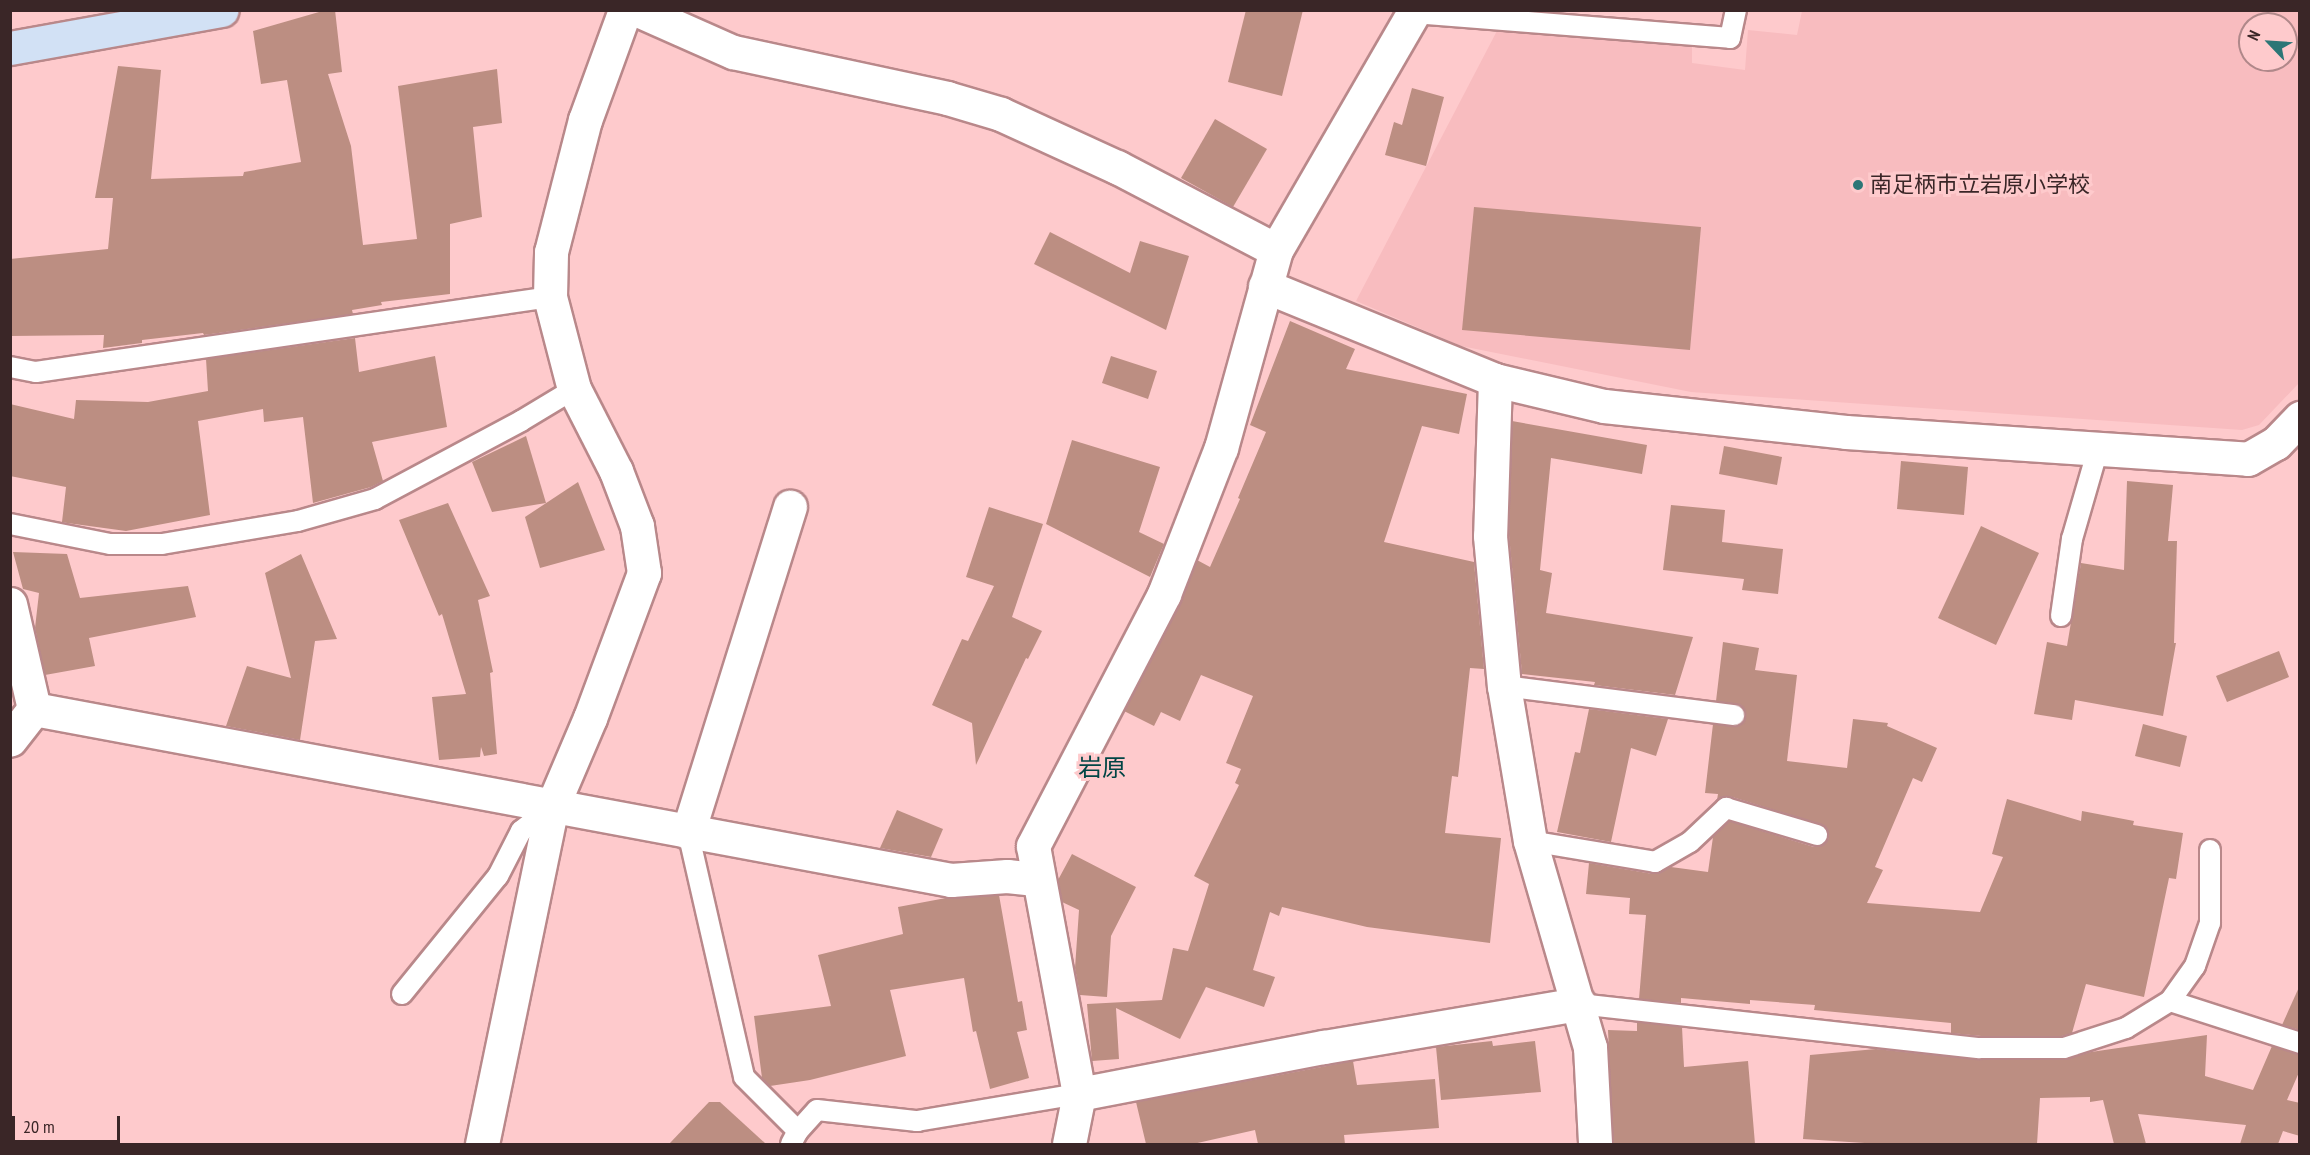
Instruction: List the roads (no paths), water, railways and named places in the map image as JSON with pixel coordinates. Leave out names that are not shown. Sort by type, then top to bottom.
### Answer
[{"type":"main road","points":[[10,48],[222,10]]},
{"type":"street","points":[[482,1144],[552,807],[590,718],[644,573],[637,526],[616,471],[574,389],[550,297],[551,252],[580,142],[625,10]]},
{"type":"street","points":[[638,10],[733,52],[947,98],[1001,114],[1117,167],[1276,249]]},
{"type":"street","points":[[1069,1144],[1079,1094],[1033,846],[1164,594],[1221,448],[1276,249],[1415,12]]},
{"type":"street","points":[[1265,286],[1495,380],[1604,406],[1846,432],[2248,459],[2276,442],[2300,418]]},
{"type":"street","points":[[1495,380],[1490,536],[1504,686],[1530,841],[1590,1047],[1595,1144]]},
{"type":"street","points":[[688,832],[790,507]]},
{"type":"street","points":[[10,604],[34,709]]},
{"type":"street","points":[[34,709],[951,880],[1007,876],[1038,879]]},
{"type":"street","points":[[10,740],[34,709]]},
{"type":"street","points":[[1079,1094],[1324,1047],[1579,1004]]},
{"type":"lane","points":[[1415,12],[1730,38],[1736,10]]},
{"type":"lane","points":[[10,368],[36,372],[550,297]]},
{"type":"lane","points":[[10,524],[110,544],[162,544],[298,521],[375,499],[521,422],[574,389]]},
{"type":"lane","points":[[2061,616],[2072,539],[2098,449]]},
{"type":"lane","points":[[1504,686],[1734,715]]},
{"type":"lane","points":[[402,994],[498,876],[520,831],[552,807]]},
{"type":"lane","points":[[1530,841],[1655,862],[1690,842],[1726,808],[1817,835]]},
{"type":"lane","points":[[688,832],[744,1077],[795,1138],[817,1110],[917,1121],[1079,1094]]},
{"type":"lane","points":[[1579,1004],[1980,1048],[2064,1048],[2126,1028],[2170,1001],[2195,966],[2210,923],[2210,850]]},
{"type":"lane","points":[[2170,1001],[2300,1043]]},
{"type":"place","name":"南足柄市立岩原小学校","points":[[1858,185]]},
{"type":"district","name":"岩原","points":[[1102,768]]}]
